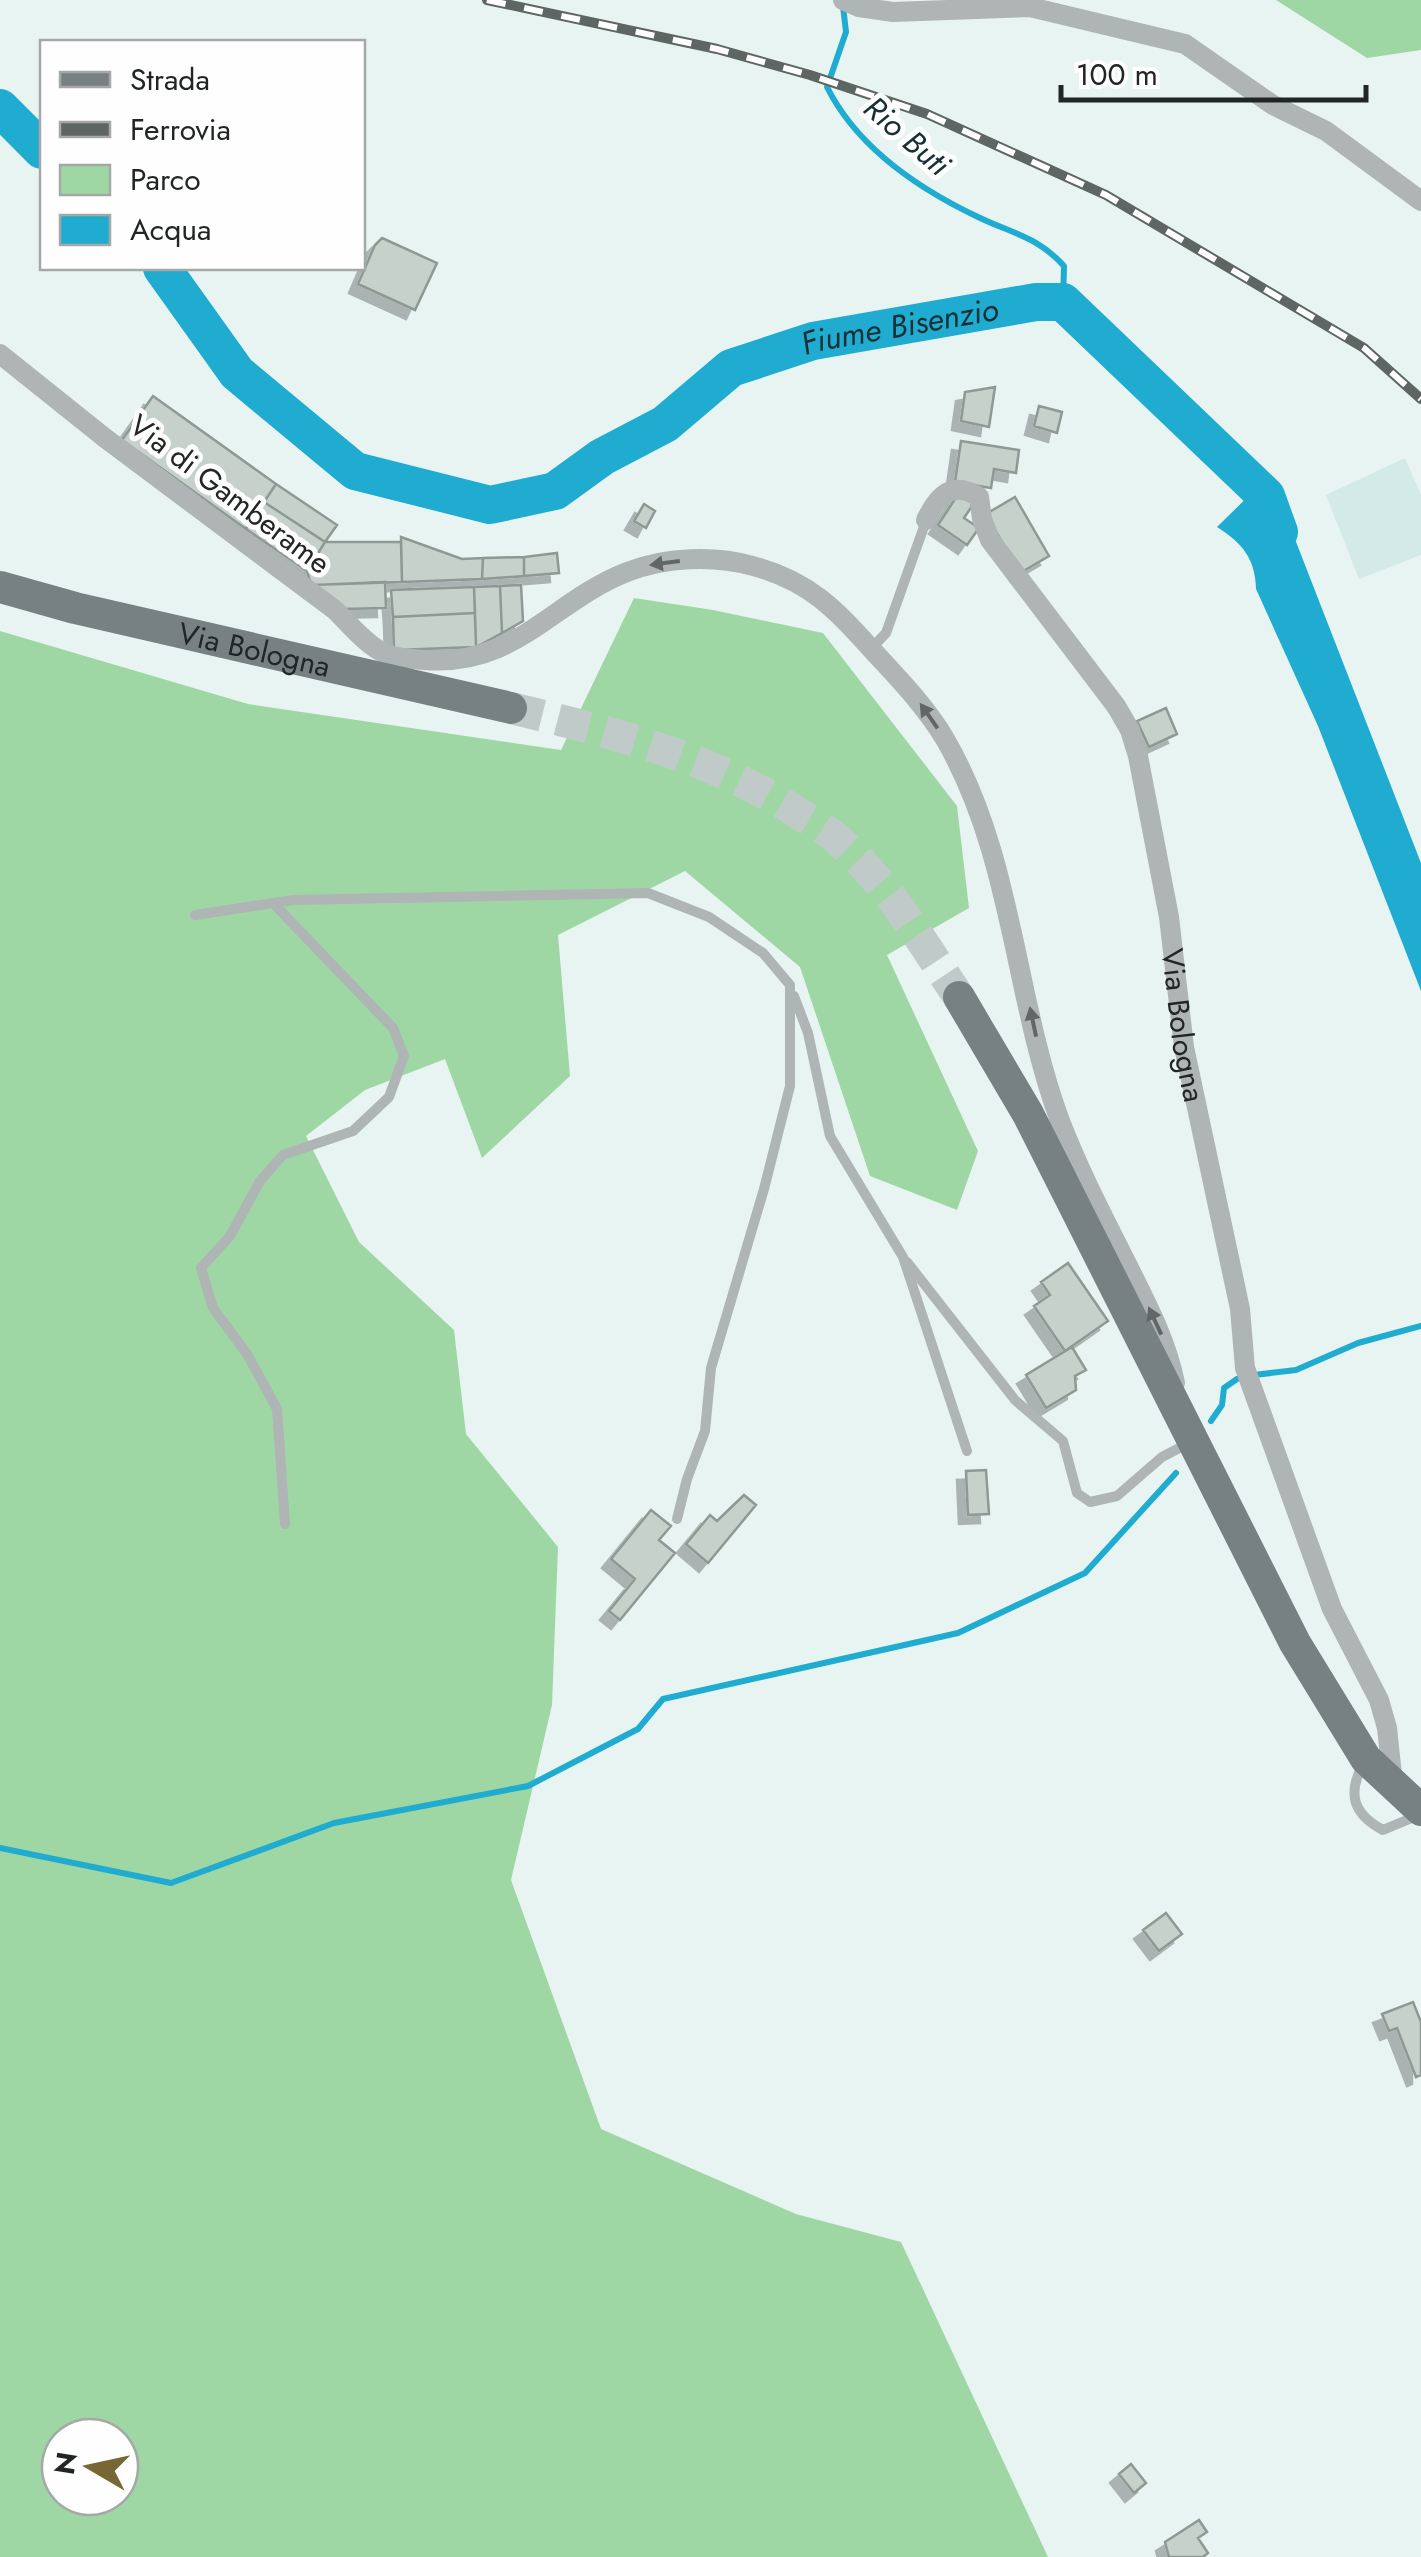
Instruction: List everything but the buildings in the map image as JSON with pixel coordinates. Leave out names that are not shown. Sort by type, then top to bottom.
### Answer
[{"type":"main road","name":"Via Bologna","points":[[0,587],[75,608],[511,708]]},
{"type":"main road","points":[[959,996],[1028,1114],[1296,1643],[1366,1759],[1421,1812]]},
{"type":"street","points":[[851,4],[892,12],[1030,7],[1186,44],[1273,104],[1326,131],[1421,201]]},
{"type":"street","name":"Via di Gamberame","points":[[0,354],[104,438],[336,610],[370,644],[393,656],[432,660],[474,658],[508,646],[626,572],[662,562],[711,559],[753,566],[830,602],[871,648]]},
{"type":"street","name":"Via Bologna","points":[[926,520],[942,496],[951,490],[964,489],[979,497],[990,540],[1130,730],[1156,845],[1184,1047],[1240,1309],[1245,1368],[1332,1608],[1379,1700],[1388,1728],[1392,1784]]},
{"type":"street","points":[[871,648],[916,698],[944,737],[981,818],[1052,1100],[1082,1173],[1160,1330],[1188,1428]]},
{"type":"lane","name":"Via Bologna","points":[[871,648],[886,633],[926,520]]},
{"type":"lane","points":[[196,915],[292,900],[648,893],[709,917],[762,953],[790,985],[808,1033],[830,1136],[903,1258],[1015,1400],[1063,1442],[1077,1493],[1090,1502],[1117,1496],[1188,1428]]},
{"type":"lane","points":[[273,904],[394,1028],[404,1056],[389,1096],[353,1132],[283,1155],[260,1181],[230,1236],[201,1268],[213,1308],[247,1354],[277,1410],[285,1524]]},
{"type":"lane","points":[[677,1519],[705,1432],[712,1368],[790,1086],[790,985]]},
{"type":"lane","points":[[903,1258],[968,1451]]},
{"type":"lane","points":[[1366,1759],[1354,1782],[1355,1802],[1364,1820],[1382,1830],[1421,1812]]},
{"type":"shaded area","points":[[1405,458],[1421,495],[1421,555],[1359,579],[1326,495]]},
{"type":"green space","points":[[1276,0],[1421,0],[1421,50],[1367,58]]},
{"type":"green space","points":[[634,598],[823,633],[957,806],[969,908],[887,955],[978,1151],[957,1210],[870,1176],[800,967],[685,871],[558,935],[570,1076],[482,1158],[445,1059],[365,1090],[306,1136],[359,1242],[454,1330],[466,1434],[558,1547],[552,1705],[511,1880],[601,2129],[796,2214],[901,2242],[1048,2557],[0,2557],[0,631],[248,704],[561,750]]},
{"type":"water","points":[[1270,475],[1421,863],[1421,991],[1318,726],[1256,589],[1250,560],[1234,539],[1217,527]]},
{"type":"waterway","name":"Rio Buti","points":[[843,6],[846,32],[827,87],[840,109],[872,147],[912,179],[1054,256],[1064,266],[1063,302]]},
{"type":"waterway","name":"Fiume Bisenzio","points":[[0,108],[40,148]]},
{"type":"waterway","name":"Fiume Bisenzio","points":[[163,270],[237,373],[355,471],[490,505],[555,491],[602,457],[665,424],[731,368],[813,341],[1036,302],[1063,302],[1266,496],[1279,532]]},
{"type":"waterway","points":[[1254,1375],[1296,1370],[1358,1343],[1421,1326]]},
{"type":"waterway","points":[[1211,1421],[1222,1405],[1224,1388],[1237,1379]]},
{"type":"waterway","points":[[0,1848],[171,1883],[334,1823],[528,1786],[638,1729],[663,1699],[958,1633],[1085,1573],[1176,1473]]},
{"type":"tunnel","points":[[511,708],[620,736],[691,760],[759,790],[821,827],[855,856],[888,893],[959,997]]},
{"type":"railway","points":[[487,0],[717,49],[927,114],[1106,195],[1364,348],[1421,399]]}]
